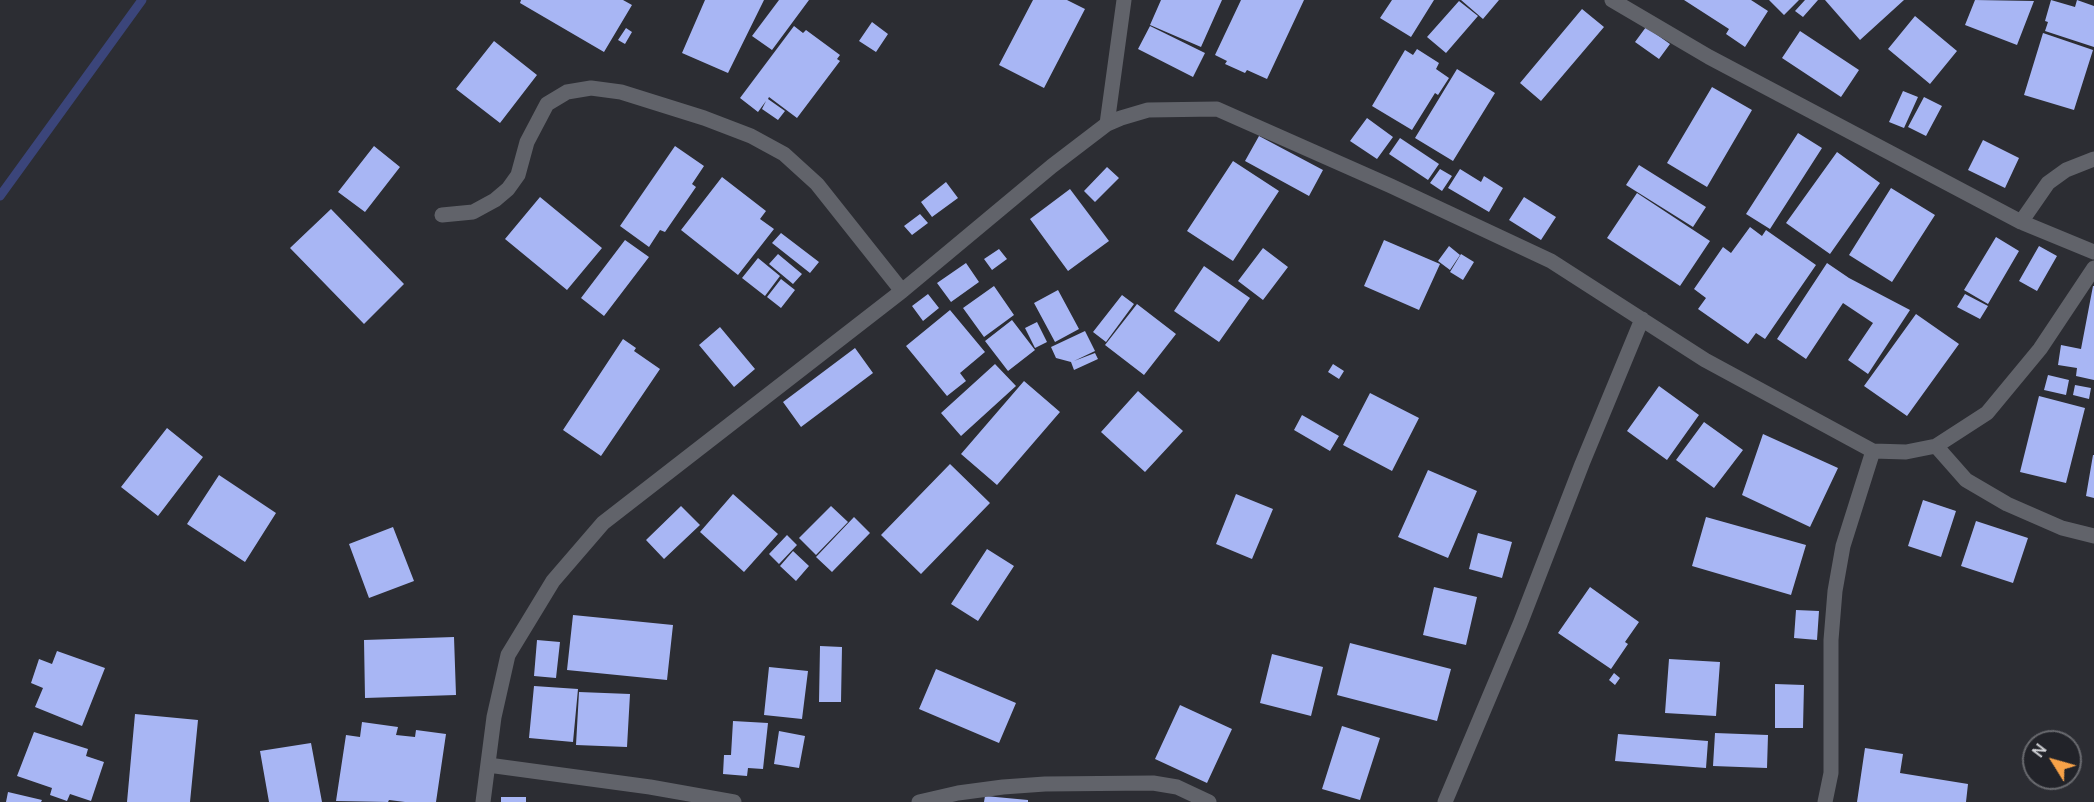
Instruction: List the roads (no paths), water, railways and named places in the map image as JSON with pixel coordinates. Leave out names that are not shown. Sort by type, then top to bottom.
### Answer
[{"type":"street","points":[[1107,124],[1124,0]]},
{"type":"street","points":[[1612,0],[1709,57],[2021,222],[2094,252]]},
{"type":"street","points":[[442,215],[474,212],[495,200],[508,189],[518,175],[527,142],[548,104],[567,92],[591,88],[621,92],[704,118],[751,136],[784,154],[817,184],[902,291]]},
{"type":"street","points":[[483,802],[494,717],[508,655],[553,581],[603,523],[902,291],[1052,166],[1107,124],[1148,110],[1216,109],[1391,186],[1551,261],[1705,360],[1873,451],[1906,452],[1936,446],[1988,413],[2040,349],[2094,268]]},
{"type":"street","points":[[2021,222],[2048,183],[2066,170],[2094,159]]},
{"type":"street","points":[[1445,802],[1520,624],[1582,464],[1642,319]]},
{"type":"street","points":[[1936,446],[1966,480],[2007,504],[2062,528],[2094,536]]},
{"type":"street","points":[[1825,802],[1831,773],[1831,640],[1835,591],[1843,546],[1873,451]]},
{"type":"street","points":[[488,765],[651,787],[734,802]]},
{"type":"street","points":[[919,802],[958,793],[1003,787],[1045,784],[1153,783],[1177,787],[1209,802]]},
{"type":"waterway","points":[[0,196],[142,0]]}]
